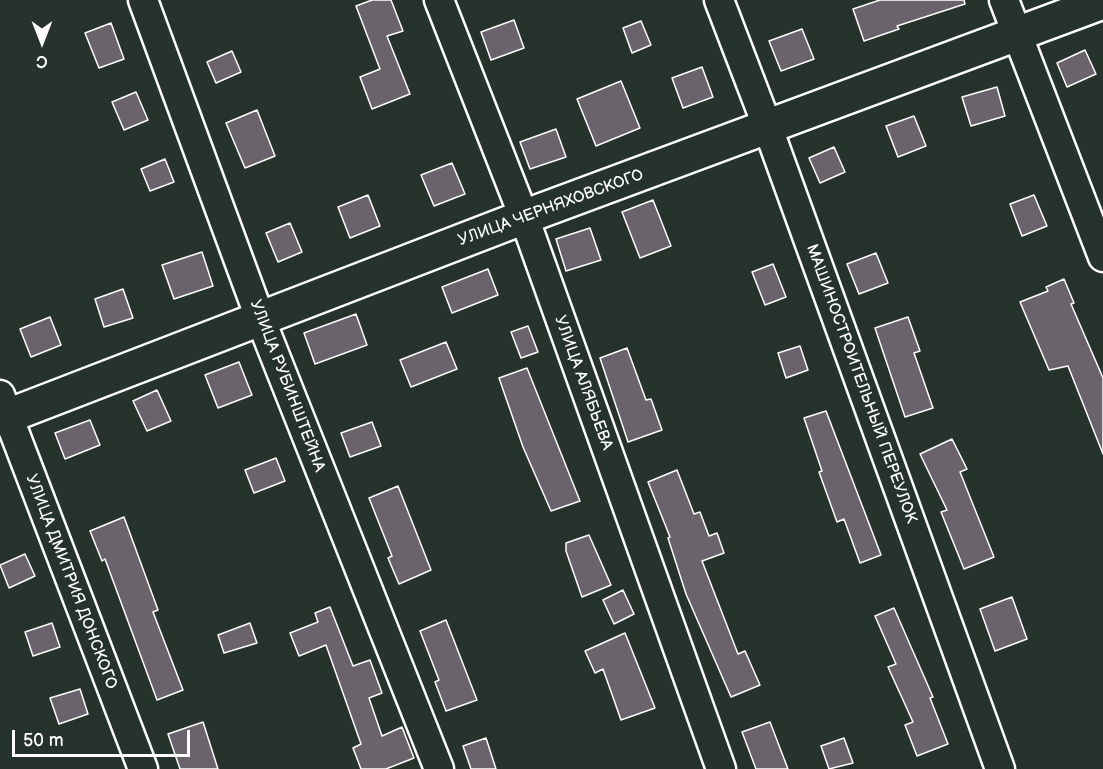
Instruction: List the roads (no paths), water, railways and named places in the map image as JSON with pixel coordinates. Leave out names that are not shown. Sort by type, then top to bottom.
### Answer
[{"type":"street","name":"УЛИЦА РУБИНШТЕЙНА","points":[[143,0],[260,318],[439,769]]},
{"type":"street","name":"УЛИЦА АЛЯБЬЕВА","points":[[439,0],[524,217],[721,769]]},
{"type":"street","name":"МАШИНОСТРОИТЕЛЬНЫЙ ПЕРЕУЛОК","points":[[718,0],[768,128],[1000,769]]},
{"type":"street","points":[[1004,0],[1103,257]]},
{"type":"street","name":"УЛИЦА ЧЕРНЯХОВСКОГО","points":[[3,410],[260,318],[524,217],[1103,2]]},
{"type":"street","name":"УЛИЦА ДМИТРИЯ ДОНСКОГО","points":[[3,410],[143,769]]}]
